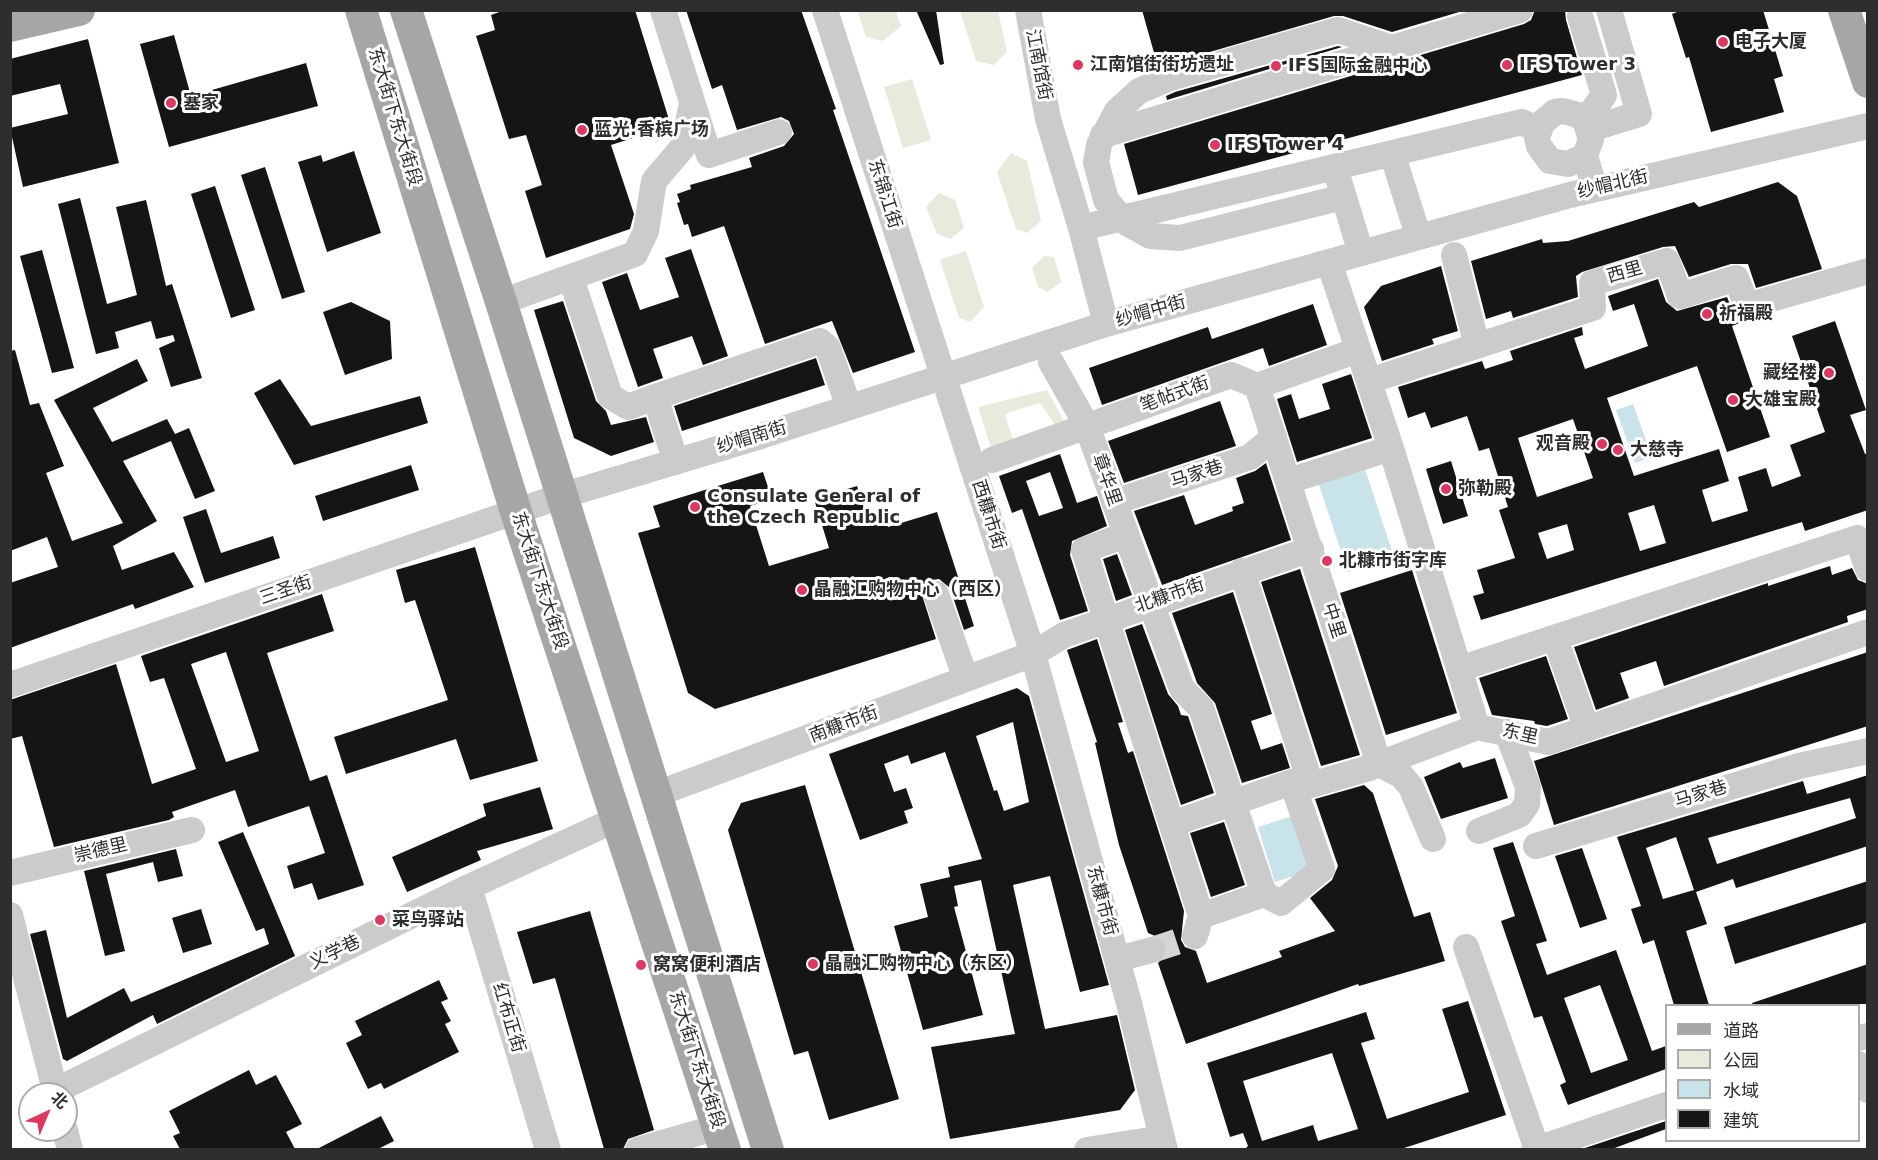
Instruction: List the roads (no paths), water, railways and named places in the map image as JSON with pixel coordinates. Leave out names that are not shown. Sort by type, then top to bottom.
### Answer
[{"type":"main road","points":[[10,26],[79,10]]},
{"type":"main road","name":"东大街下东大街段","points":[[361,10],[516,512],[722,1138]]},
{"type":"main road","points":[[406,10],[501,302],[654,795],[768,1149]]},
{"type":"main road","points":[[1845,10],[1868,82]]},
{"type":"street","points":[[663,10],[709,155],[779,132]]},
{"type":"street","name":"东锦江街","points":[[825,10],[942,377]]},
{"type":"street","name":"江南馆街","points":[[1028,10],[1048,119],[1081,228],[1106,324]]},
{"type":"street","points":[[1588,125],[1640,114],[1609,10]]},
{"type":"street","points":[[1103,135],[1514,11]]},
{"type":"street","points":[[1580,16],[1604,95],[1588,125],[1589,148],[1584,156],[1577,161],[1559,164],[1543,155],[1539,146],[1538,130],[1547,116],[1563,111],[1578,115],[1588,125]]},
{"type":"street","points":[[1343,196],[1180,238],[1150,236],[1136,229],[1113,210],[1102,190],[1096,162],[1103,135],[1117,111],[1139,91],[1170,78],[1338,30],[1392,48]]},
{"type":"street","points":[[501,302],[626,259],[640,247],[646,231],[654,181],[683,147],[692,103]]},
{"type":"street","points":[[1081,228],[1522,122],[1538,130]]},
{"type":"street","name":"纱帽北街","points":[[1361,253],[1418,235],[1570,195],[1868,126]]},
{"type":"street","points":[[1392,153],[1418,235]]},
{"type":"street","points":[[1584,156],[1595,189]]},
{"type":"street","points":[[1559,164],[1570,195]]},
{"type":"street","points":[[1336,166],[1361,253]]},
{"type":"street","points":[[1130,216],[1130,221],[1137,229],[1164,237],[1179,237],[1208,230]]},
{"type":"street","name":"纱帽中街","points":[[942,377],[1106,324],[1361,253]]},
{"type":"street","points":[[1454,255],[1477,346]]},
{"type":"street","name":"西里","points":[[1369,381],[1593,308],[1592,283],[1668,261],[1680,296],[1736,278],[1747,306],[1868,271]]},
{"type":"street","points":[[1329,262],[1391,448],[1477,727]]},
{"type":"street","points":[[571,278],[610,396],[628,407],[820,341],[828,348],[849,407]]},
{"type":"street","points":[[1257,386],[1358,350]]},
{"type":"street","name":"章华里","points":[[1051,362],[1087,426],[1182,689],[1201,708],[1264,894]]},
{"type":"street","name":"笔帖式街","points":[[992,460],[1231,375],[1257,386]]},
{"type":"street","name":"纱帽南街","points":[[561,496],[676,462],[942,377]]},
{"type":"street","name":"西糠市街","points":[[942,377],[1033,654]]},
{"type":"street","name":"中里","points":[[1257,386],[1379,764]]},
{"type":"street","points":[[655,398],[676,462]]},
{"type":"street","name":"马家巷","points":[[1114,502],[1251,457],[1274,437]]},
{"type":"street","points":[[1289,481],[1391,448]]},
{"type":"street","name":"三圣街","points":[[10,685],[561,496]]},
{"type":"street","points":[[1126,535],[1084,550],[1172,824],[1198,926],[1264,894],[1281,903],[1322,869],[1301,783],[1242,571]]},
{"type":"street","points":[[1459,669],[1857,538],[1868,569]]},
{"type":"street","name":"北糠市街","points":[[1033,654],[1064,634],[1311,549]]},
{"type":"street","points":[[936,594],[966,679]]},
{"type":"street","name":"东里","points":[[1172,824],[1232,803],[1379,764],[1477,727],[1548,742],[1868,632]]},
{"type":"street","points":[[1555,638],[1587,729]]},
{"type":"street","name":"南糠市街","points":[[654,795],[1033,654]]},
{"type":"street","name":"东糠市街","points":[[1033,654],[1117,959],[1164,1144]]},
{"type":"street","points":[[1479,831],[1518,815],[1527,804],[1528,787],[1507,732]]},
{"type":"street","name":"马家巷","points":[[1536,846],[1799,766],[1868,751]]},
{"type":"street","points":[[1379,764],[1401,775],[1411,787],[1433,839]]},
{"type":"street","name":"义学巷","points":[[78,1082],[469,887],[617,819]]},
{"type":"street","name":"崇德里","points":[[10,873],[192,830]]},
{"type":"street","name":"红布正街","points":[[469,887],[548,1149]]},
{"type":"street","points":[[10,915],[53,1082]]},
{"type":"street","points":[[1466,947],[1532,1149]]},
{"type":"street","points":[[1117,959],[1152,950]]},
{"type":"street","points":[[1465,982],[1532,1149]]},
{"type":"street","points":[[1860,1069],[1868,1090]]},
{"type":"street","points":[[1532,1149],[1579,1143],[1665,1106]]},
{"type":"street","points":[[638,1149],[722,1138]]},
{"type":"street","points":[[1087,1149],[1164,1144]]},
{"type":"water","points":[[1633,404],[1652,457],[1635,463],[1616,410]]},
{"type":"water","points":[[1362,460],[1394,557],[1348,572],[1316,476]]},
{"type":"water","points":[[1292,816],[1309,871],[1275,882],[1258,827]]},
{"type":"tunnel","points":[[1152,950],[1195,936]]},
{"type":"place","name":"电子大厦","points":[[1723,42]]},
{"type":"place","name":"江南馆街街坊遗址","points":[[1078,65]]},
{"type":"place","name":"IFS Tower 3","points":[[1507,65]]},
{"type":"place","name":"IFS国际金融中心","points":[[1276,66]]},
{"type":"place","name":"塞家","points":[[171,103]]},
{"type":"place","name":"蓝光.香槟广场","points":[[582,130]]},
{"type":"place","name":"IFS Tower 4","points":[[1215,145]]},
{"type":"place","name":"祈福殿","points":[[1707,314]]},
{"type":"place","name":"藏经楼","points":[[1829,373]]},
{"type":"place","name":"大雄宝殿","points":[[1733,400]]},
{"type":"place","name":"观音殿","points":[[1602,444]]},
{"type":"place","name":"大慈寺","points":[[1618,450]]},
{"type":"place","name":"弥勒殿","points":[[1446,489]]},
{"type":"place","name":"Consulate General of the Czech Republic","points":[[695,507]]},
{"type":"place","name":"北糠市街字库","points":[[1327,561]]},
{"type":"place","name":"晶融汇购物中心（西区）","points":[[802,590]]},
{"type":"place","name":"菜鸟驿站","points":[[380,920]]},
{"type":"place","name":"晶融汇购物中心（东区）","points":[[813,964]]},
{"type":"place","name":"窝窝便利酒店","points":[[641,965]]}]
